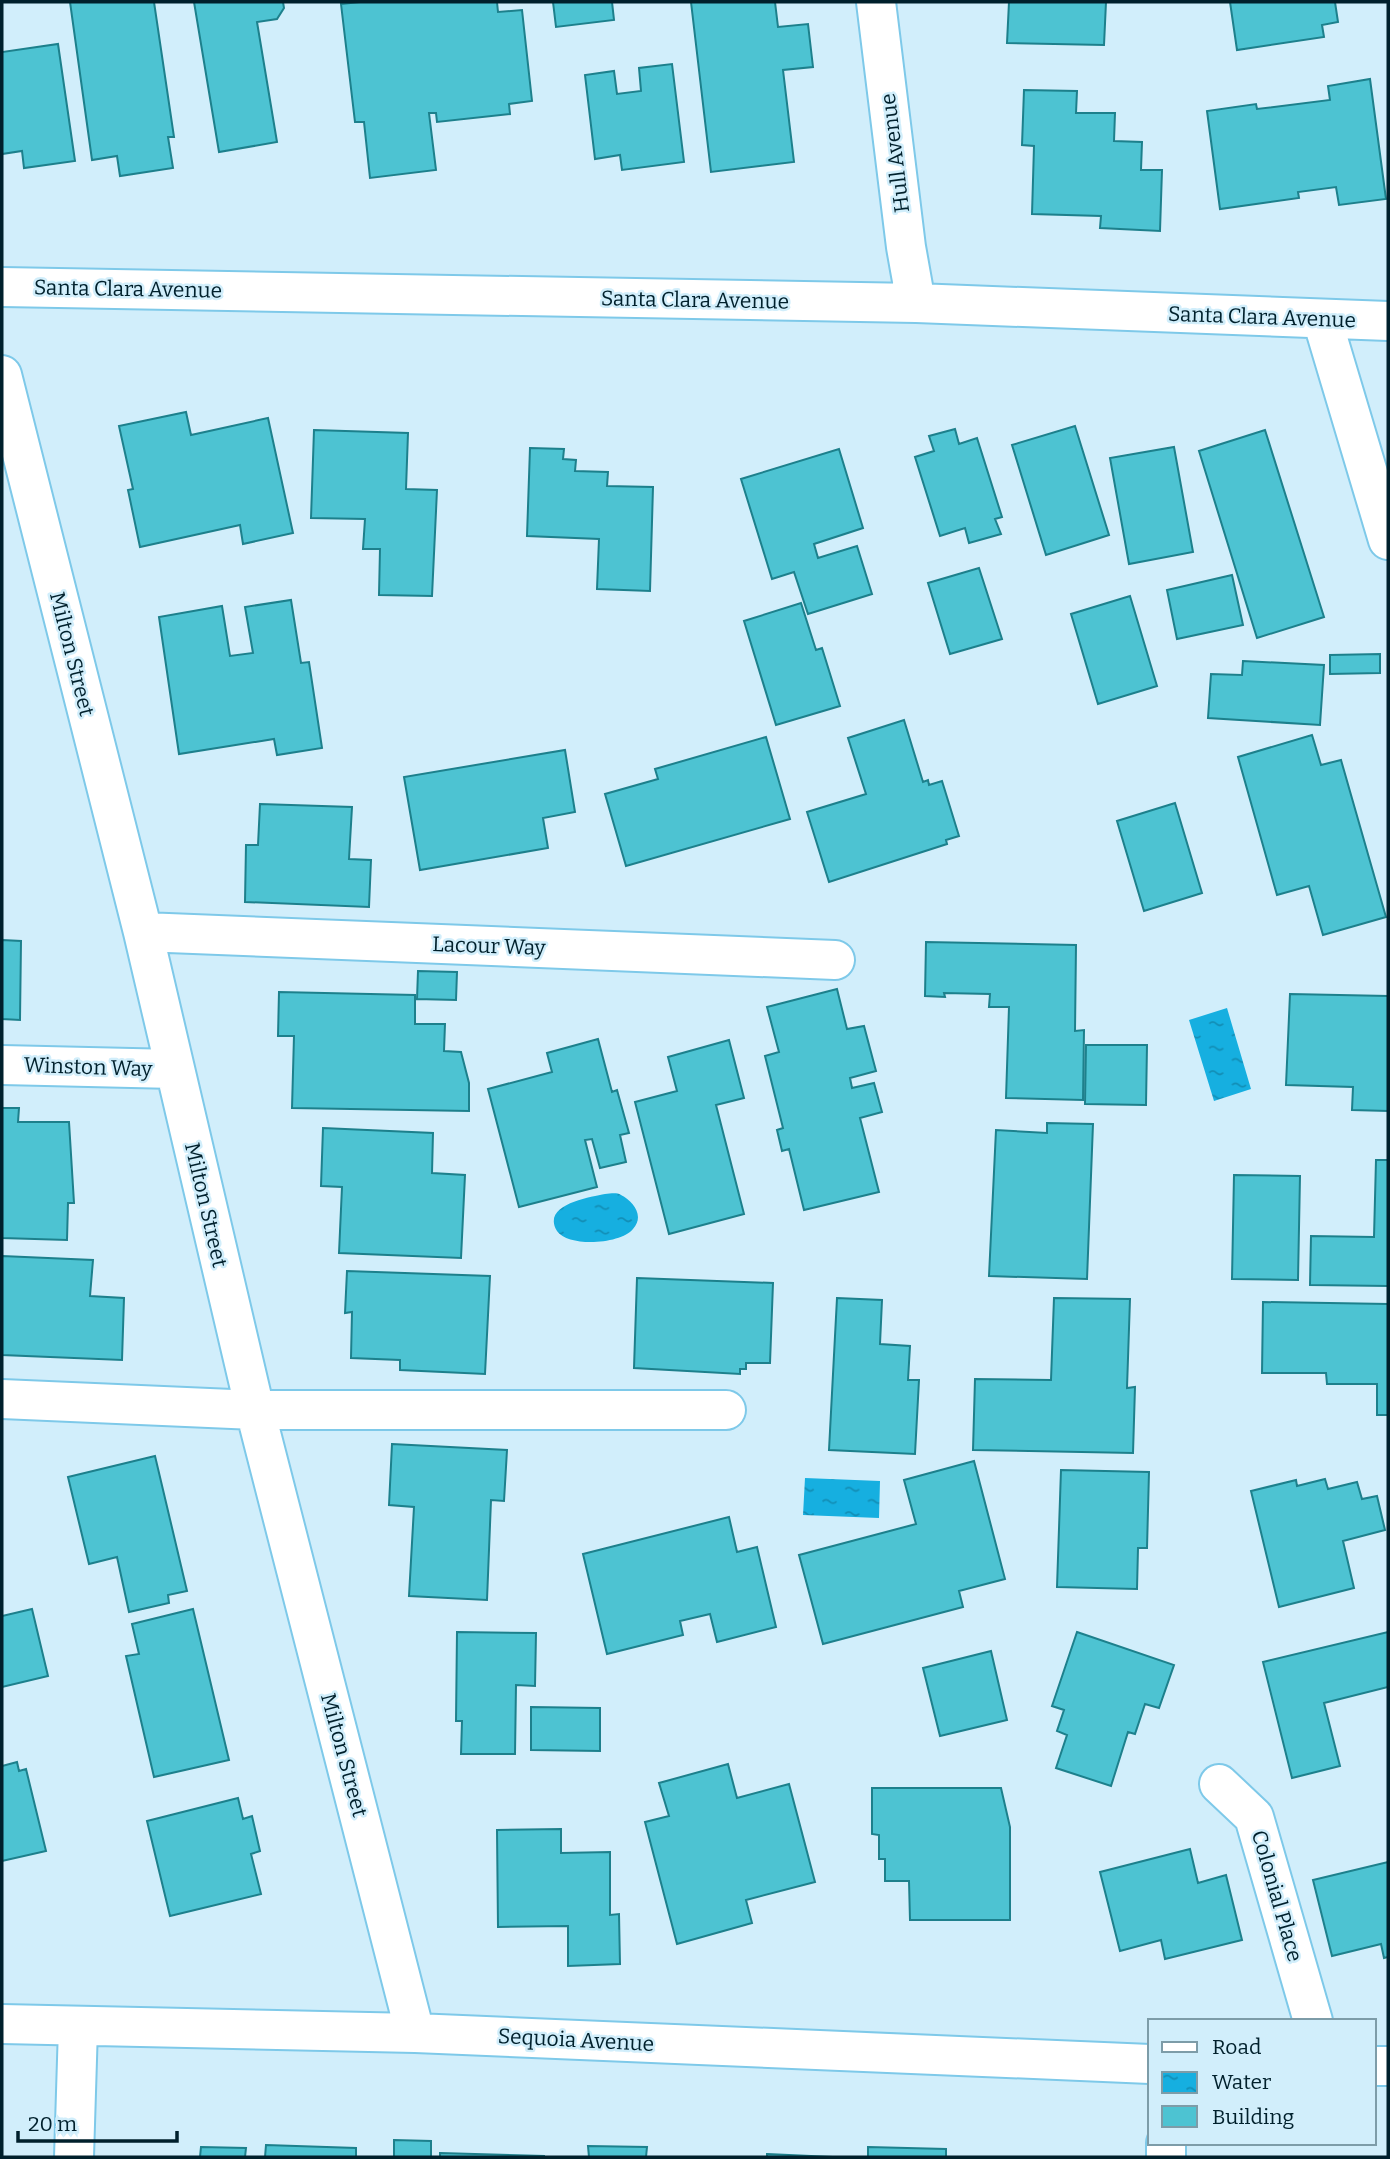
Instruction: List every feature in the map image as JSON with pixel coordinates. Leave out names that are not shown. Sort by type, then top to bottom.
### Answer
[{"type":"street","name":"Hull Avenue","points":[[876,2],[906,247],[916,303]]},
{"type":"street","name":"Santa Clara Avenue","points":[[2,287],[916,303],[1388,321]]},
{"type":"street","points":[[1322,319],[1388,540]]},
{"type":"street","name":"Milton Street","points":[[2,375],[143,932],[255,1410],[415,2033]]},
{"type":"street","name":"Lacour Way","points":[[143,932],[835,960]]},
{"type":"street","name":"Winston Way","points":[[2,1065],[175,1069]]},
{"type":"street","points":[[2,1399],[255,1410],[726,1410]]},
{"type":"street","name":"Colonial Place","points":[[1219,1784],[1254,1817],[1312,2019]]},
{"type":"street","name":"Sequoia Avenue","points":[[2,2024],[415,2033],[1148,2064]]},
{"type":"street","points":[[74,2157],[78,2027]]},
{"type":"water","points":[[1227,1008],[1251,1089],[1214,1101],[1189,1020]]},
{"type":"water","points":[[605,1194],[621,1195],[636,1209],[638,1219],[627,1234],[607,1241],[583,1242],[572,1240],[557,1231],[555,1215],[561,1209],[579,1200]]},
{"type":"water","points":[[805,1478],[880,1481],[879,1518],[803,1515]]},
{"type":"building","points":[[70,2],[154,2],[174,137],[168,137],[173,168],[120,176],[117,156],[92,160]]},
{"type":"building","points":[[194,2],[283,2],[284,8],[277,19],[257,22],[277,142],[219,152]]},
{"type":"building","points":[[497,2],[498,12],[522,10],[532,101],[509,104],[510,114],[437,122],[436,113],[429,113],[436,170],[370,178],[364,122],[355,122],[341,4]]},
{"type":"building","points":[[553,2],[612,2],[614,20],[556,27]]},
{"type":"building","points":[[691,2],[775,2],[778,27],[808,24],[813,67],[783,70],[794,162],[711,172]]},
{"type":"building","points":[[1009,2],[1106,2],[1104,45],[1007,43]]},
{"type":"building","points":[[1230,2],[1335,2],[1338,22],[1322,25],[1324,37],[1237,50]]},
{"type":"building","points":[[58,44],[75,161],[24,168],[22,151],[2,154],[2,52]]},
{"type":"building","points":[[672,64],[684,162],[622,170],[620,155],[595,159],[585,75],[614,71],[617,94],[641,91],[639,68]]},
{"type":"building","points":[[1370,79],[1386,199],[1339,205],[1336,187],[1298,192],[1299,198],[1220,209],[1207,111],[1256,104],[1257,109],[1330,100],[1328,86]]},
{"type":"building","points":[[1024,90],[1077,91],[1076,113],[1115,113],[1114,141],[1142,142],[1141,170],[1162,170],[1160,231],[1100,228],[1101,216],[1032,214],[1034,146],[1022,145]]},
{"type":"building","points":[[186,412],[191,435],[268,418],[293,533],[243,544],[240,525],[140,547],[128,490],[133,489],[119,426]]},
{"type":"building","points":[[1075,426],[1109,535],[1046,555],[1012,445]]},
{"type":"building","points":[[955,429],[959,444],[977,438],[1002,517],[995,519],[1001,534],[969,543],[965,528],[940,536],[915,457],[934,451],[929,436]]},
{"type":"building","points":[[314,430],[408,433],[406,489],[437,490],[432,596],[379,595],[380,549],[363,549],[365,519],[311,518]]},
{"type":"building","points":[[1265,430],[1324,617],[1257,638],[1199,451]]},
{"type":"building","points":[[1174,447],[1193,552],[1129,564],[1110,458]]},
{"type":"building","points":[[530,448],[564,449],[563,459],[576,460],[575,471],[608,472],[607,486],[653,487],[650,591],[597,589],[599,539],[527,536]]},
{"type":"building","points":[[839,449],[863,528],[814,544],[818,558],[857,546],[872,594],[808,614],[794,572],[772,579],[741,479]]},
{"type":"building","points":[[979,568],[1002,639],[950,654],[928,583]]},
{"type":"building","points":[[1232,575],[1243,625],[1177,639],[1167,590]]},
{"type":"building","points":[[1130,596],[1157,686],[1098,704],[1071,614]]},
{"type":"building","points":[[291,600],[301,663],[309,662],[322,748],[277,755],[274,739],[179,754],[159,617],[222,606],[230,656],[253,653],[245,607]]},
{"type":"building","points":[[801,603],[816,650],[822,648],[840,706],[776,725],[744,621]]},
{"type":"building","points":[[1380,654],[1380,673],[1330,674],[1330,655]]},
{"type":"building","points":[[1243,661],[1324,665],[1320,725],[1208,718],[1211,674],[1242,675]]},
{"type":"building","points":[[904,720],[923,782],[928,780],[929,785],[942,781],[959,836],[946,840],[947,844],[829,882],[807,812],[866,794],[848,738]]},
{"type":"building","points":[[1312,735],[1321,765],[1341,760],[1386,917],[1323,935],[1309,886],[1277,895],[1238,757]]},
{"type":"building","points":[[766,737],[790,819],[626,866],[605,794],[658,779],[655,769]]},
{"type":"building","points":[[565,750],[575,812],[543,818],[548,848],[420,870],[404,777]]},
{"type":"building","points":[[1175,803],[1202,893],[1144,911],[1117,821]]},
{"type":"building","points":[[260,804],[352,807],[349,859],[371,860],[369,907],[245,902],[246,845],[258,845]]},
{"type":"building","points":[[2,940],[21,941],[20,1020],[2,1019]]},
{"type":"building","points":[[926,942],[1076,945],[1075,1031],[1084,1030],[1083,1100],[1006,1098],[1009,1007],[989,1007],[990,994],[944,993],[945,997],[925,996]]},
{"type":"building","points":[[418,971],[457,972],[456,1000],[417,999]]},
{"type":"building","points":[[837,989],[847,1029],[864,1026],[876,1071],[850,1078],[852,1088],[874,1083],[882,1112],[860,1118],[879,1192],[804,1210],[789,1149],[782,1151],[777,1130],[783,1128],[765,1056],[779,1052],[767,1007]]},
{"type":"building","points":[[279,992],[415,995],[415,1024],[445,1024],[444,1051],[461,1052],[469,1083],[469,1111],[292,1108],[294,1036],[278,1036]]},
{"type":"building","points":[[1290,994],[1388,996],[1388,1111],[1352,1110],[1353,1087],[1286,1085]]},
{"type":"building","points":[[598,1039],[612,1092],[617,1090],[629,1133],[620,1135],[626,1162],[600,1168],[592,1139],[585,1140],[597,1187],[519,1207],[488,1089],[552,1072],[547,1053]]},
{"type":"building","points":[[729,1040],[744,1098],[716,1105],[744,1214],[669,1234],[635,1102],[677,1091],[668,1057]]},
{"type":"building","points":[[1086,1045],[1147,1045],[1146,1105],[1085,1104]]},
{"type":"building","points":[[2,1108],[19,1108],[18,1122],[69,1122],[74,1203],[68,1203],[67,1240],[2,1238]]},
{"type":"building","points":[[1047,1123],[1093,1124],[1087,1279],[989,1276],[996,1130],[1047,1133]]},
{"type":"building","points":[[323,1128],[433,1133],[432,1173],[465,1175],[461,1258],[339,1253],[342,1187],[321,1186]]},
{"type":"building","points":[[1376,1160],[1388,1160],[1388,1286],[1310,1285],[1311,1236],[1374,1237]]},
{"type":"building","points":[[1234,1175],[1300,1176],[1298,1280],[1232,1279]]},
{"type":"building","points":[[2,1256],[93,1260],[90,1296],[124,1298],[122,1360],[2,1355]]},
{"type":"building","points":[[347,1271],[490,1276],[485,1374],[400,1370],[400,1360],[351,1358],[352,1312],[345,1313]]},
{"type":"building","points":[[637,1278],[773,1283],[770,1363],[746,1363],[746,1369],[740,1369],[740,1374],[634,1368]]},
{"type":"building","points":[[837,1298],[882,1300],[880,1344],[910,1346],[908,1380],[919,1380],[915,1454],[829,1450]]},
{"type":"building","points":[[1054,1298],[1130,1299],[1127,1388],[1135,1387],[1133,1453],[973,1450],[975,1379],[1051,1380]]},
{"type":"building","points":[[1263,1302],[1388,1304],[1388,1415],[1377,1415],[1377,1384],[1327,1384],[1326,1373],[1262,1373]]},
{"type":"building","points":[[392,1444],[507,1450],[504,1501],[491,1500],[487,1600],[409,1596],[414,1507],[389,1505]]},
{"type":"building","points":[[155,1456],[187,1591],[168,1595],[169,1603],[129,1612],[117,1557],[89,1564],[68,1477]]},
{"type":"building","points":[[974,1461],[1005,1579],[959,1591],[963,1607],[823,1644],[799,1555],[916,1524],[904,1480]]},
{"type":"building","points":[[1061,1470],[1149,1472],[1147,1548],[1138,1548],[1137,1589],[1057,1587]]},
{"type":"building","points":[[1325,1479],[1328,1489],[1357,1482],[1362,1499],[1377,1496],[1385,1530],[1343,1541],[1354,1588],[1279,1607],[1251,1491],[1296,1480],[1297,1486]]},
{"type":"building","points":[[729,1517],[737,1552],[757,1547],[776,1627],[717,1642],[710,1614],[680,1621],[683,1635],[607,1654],[583,1554]]},
{"type":"building","points":[[32,1609],[48,1676],[2,1687],[2,1616]]},
{"type":"building","points":[[193,1609],[229,1760],[154,1777],[126,1656],[139,1654],[132,1624]]},
{"type":"building","points":[[457,1632],[536,1633],[535,1686],[516,1685],[515,1754],[461,1754],[462,1721],[456,1721]]},
{"type":"building","points":[[1077,1632],[1174,1665],[1159,1708],[1145,1704],[1135,1734],[1128,1732],[1111,1786],[1056,1768],[1067,1735],[1057,1731],[1064,1710],[1052,1706]]},
{"type":"building","points":[[1388,1632],[1388,1687],[1324,1703],[1340,1766],[1292,1778],[1263,1662]]},
{"type":"building","points":[[991,1651],[1007,1720],[940,1736],[923,1668]]},
{"type":"building","points":[[531,1707],[600,1708],[600,1751],[531,1750]]},
{"type":"building","points":[[17,1762],[19,1771],[26,1769],[46,1851],[2,1861],[2,1766]]},
{"type":"building","points":[[728,1764],[737,1798],[789,1784],[815,1882],[746,1900],[752,1923],[677,1944],[645,1822],[669,1816],[659,1783]]},
{"type":"building","points":[[872,1788],[1001,1788],[1010,1827],[1010,1920],[910,1920],[909,1881],[885,1881],[885,1859],[879,1859],[879,1835],[872,1834]]},
{"type":"building","points":[[238,1798],[243,1819],[252,1816],[260,1851],[251,1854],[261,1894],[170,1916],[147,1821]]},
{"type":"building","points":[[561,1829],[561,1853],[610,1852],[610,1915],[619,1914],[620,1964],[568,1966],[568,1926],[498,1927],[497,1830]]},
{"type":"building","points":[[1190,1849],[1198,1883],[1226,1875],[1242,1940],[1165,1959],[1161,1940],[1120,1951],[1100,1872]]},
{"type":"building","points":[[1388,1862],[1388,1957],[1384,1958],[1381,1944],[1332,1956],[1313,1880]]},
{"type":"building","points":[[394,2140],[431,2141],[431,2157],[394,2157]]},
{"type":"building","points":[[266,2145],[356,2148],[356,2157],[265,2157]]},
{"type":"building","points":[[588,2146],[647,2147],[646,2157],[589,2157]]},
{"type":"building","points":[[201,2147],[246,2148],[245,2157],[200,2157]]},
{"type":"building","points":[[868,2147],[946,2149],[946,2157],[868,2157]]},
{"type":"building","points":[[440,2153],[544,2156],[544,2157],[440,2157]]},
{"type":"building","points":[[767,2154],[833,2157],[767,2157]]}]
